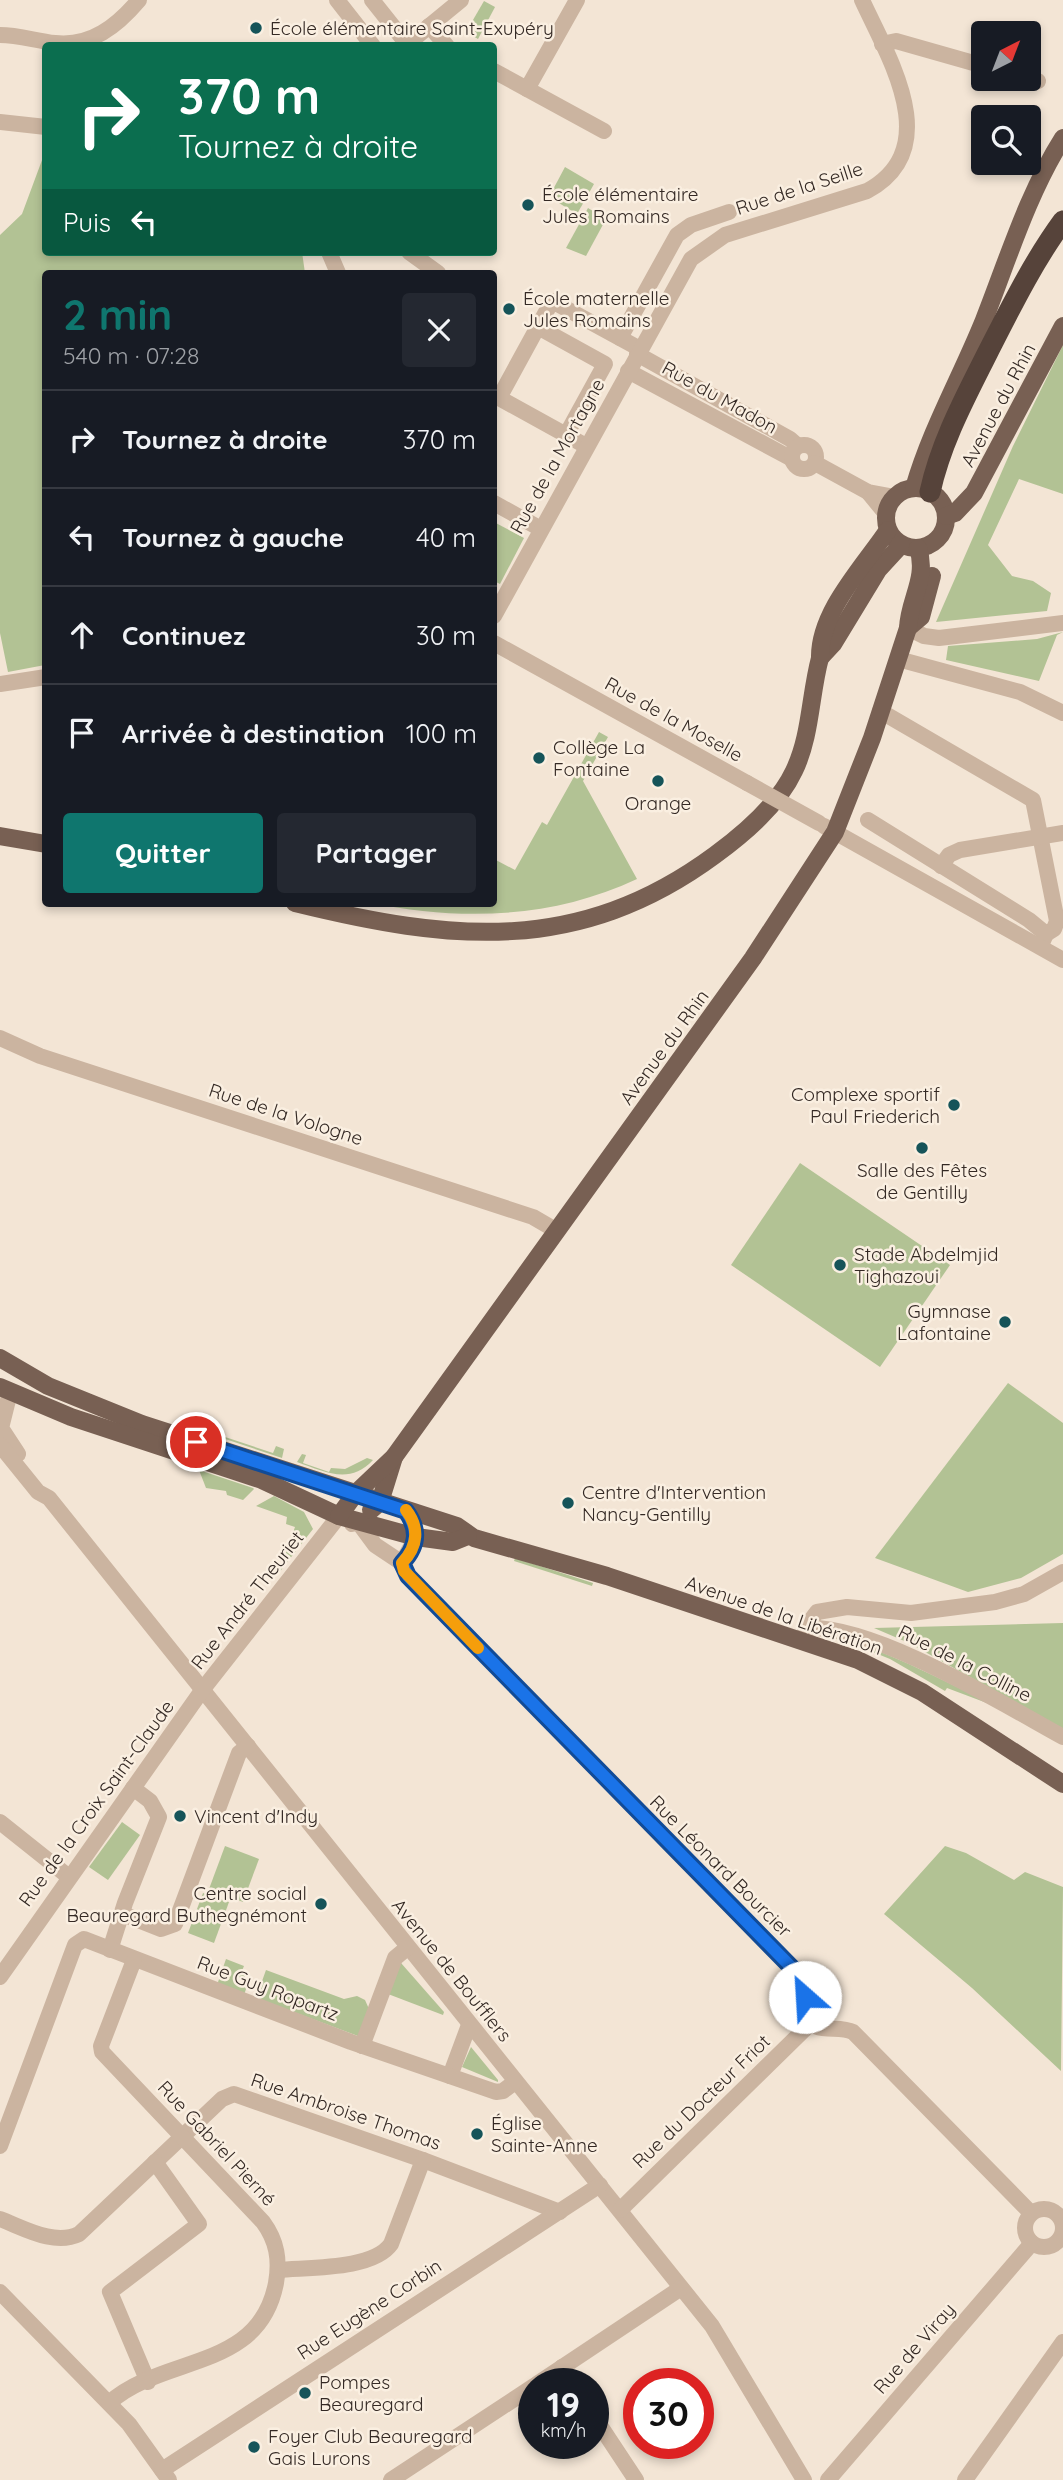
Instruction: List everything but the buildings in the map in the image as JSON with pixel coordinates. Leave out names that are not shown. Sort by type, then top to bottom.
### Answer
[{"type":"highway","points":[[933,499],[936,462],[961,407],[1026,279],[1063,221]]},
{"type":"main road","points":[[820,658],[833,644],[878,570],[943,531],[933,499],[926,444],[965,366],[1035,192],[1063,138]]},
{"type":"main road","name":"Avenue du Rhin","points":[[933,499],[955,513],[979,484],[1063,326]]},
{"type":"main road","points":[[314,907],[418,929],[500,933],[575,922],[647,896],[685,876],[723,849],[755,821],[788,783],[801,755],[820,658],[820,642],[835,610],[887,522],[895,496],[933,499]]},
{"type":"main road","points":[[887,522],[917,546]]},
{"type":"main road","name":"Avenue du Rhin","points":[[380,1502],[393,1465],[753,958],[835,832],[908,628],[909,612],[923,570],[917,546]]},
{"type":"main road","points":[[0,836],[42,843]]},
{"type":"main road","name":"Avenue de la Libération","points":[[0,1358],[48,1386],[142,1424],[457,1526],[468,1536],[811,1632],[844,1654],[895,1677],[1063,1784]]},
{"type":"main road","points":[[0,1368],[5,1389]]},
{"type":"main road","points":[[27,1400],[41,1397],[48,1386]]},
{"type":"main road","name":"Avenue de la Libération","points":[[5,1389],[27,1400],[262,1480],[339,1516],[416,1537],[453,1542],[468,1536]]},
{"type":"main road","points":[[393,1465],[399,1500],[414,1521],[416,1537]]},
{"type":"main road","name":"Avenue du Rhin","points":[[355,1494],[393,1465]]},
{"type":"main road","points":[[339,1516],[355,1494]]},
{"type":"main road","points":[[358,1522],[380,1502]]},
{"type":"street","points":[[80,42],[112,27],[139,0]]},
{"type":"street","points":[[337,0],[370,42]]},
{"type":"street","points":[[372,0],[404,42]]},
{"type":"street","points":[[410,42],[461,0]]},
{"type":"street","points":[[527,89],[577,0]]},
{"type":"street","name":"Rue de la Seille","points":[[638,351],[686,266],[711,242],[724,234],[867,191],[892,170],[905,142],[907,114],[903,92],[862,0]]},
{"type":"street","points":[[429,26],[443,42]]},
{"type":"street","points":[[0,35],[49,42]]},
{"type":"street","points":[[882,44],[896,41],[971,62]]},
{"type":"street","points":[[498,73],[604,131]]},
{"type":"street","points":[[0,122],[42,127]]},
{"type":"street","points":[[620,338],[677,235],[691,225],[729,212]]},
{"type":"street","points":[[415,256],[434,270]]},
{"type":"street","name":"Rue du Madon","points":[[538,327],[552,301],[620,338],[790,439],[795,453]]},
{"type":"street","points":[[566,435],[605,364],[538,327],[499,398],[566,435],[586,446]]},
{"type":"street","name":"Rue de la Mortagne","points":[[497,610],[638,351]]},
{"type":"street","name":"Rue du Madon","points":[[628,371],[795,453]]},
{"type":"street","points":[[795,453],[813,447],[817,455],[815,463],[868,492],[895,496]]},
{"type":"street","points":[[868,492],[887,522]]},
{"type":"street","points":[[497,505],[541,529]]},
{"type":"street","points":[[908,628],[924,636],[939,638],[1032,629],[1063,623]]},
{"type":"street","name":"Rue de la Moselle","points":[[497,645],[835,832],[1043,940]]},
{"type":"street","points":[[898,659],[1020,692],[1063,713]]},
{"type":"street","points":[[0,684],[42,678]]},
{"type":"street","points":[[880,711],[1027,794],[1037,809],[1057,921],[1054,929],[1043,940]]},
{"type":"street","points":[[868,820],[1020,914],[1063,959]]},
{"type":"street","points":[[941,866],[949,855],[960,850],[1063,833]]},
{"type":"street","name":"Rue de la Vologne","points":[[0,1038],[40,1056],[533,1217],[557,1231]]},
{"type":"street","name":"Avenue de Boufflers","points":[[5,1389],[6,1410],[1,1420],[3,1432],[46,1487],[49,1498]]},
{"type":"street","points":[[6,1410],[27,1400]]},
{"type":"street","name":"Avenue de Boufflers","points":[[0,1446],[38,1492],[49,1498],[681,2288],[727,2348],[804,2480]]},
{"type":"street","name":"Rue André Theuriet","points":[[203,1689],[339,1516]]},
{"type":"street","name":"Rue André Theuriet","points":[[324,1536],[358,1522]]},
{"type":"street","name":"Rue Léonard Bourcier","points":[[358,1522],[375,1545],[402,1563],[408,1576],[803,1980],[806,1989],[804,2010],[811,2023]]},
{"type":"street","points":[[402,1563],[416,1537]]},
{"type":"street","points":[[811,1632],[817,1612],[847,1607],[911,1613],[995,1602],[1024,1594],[1063,1572]]},
{"type":"street","name":"Rue de la Colline","points":[[811,1632],[862,1637],[912,1657],[1063,1737]]},
{"type":"street","name":"Rue de la Croix Saint-Claude","points":[[0,1977],[203,1689]]},
{"type":"street","points":[[124,1909],[161,1929],[175,1924],[239,1753],[248,1746]]},
{"type":"street","points":[[110,1950],[159,1817],[150,1801],[133,1788]]},
{"type":"street","points":[[0,1822],[69,1877]]},
{"type":"street","name":"Rue Guy Ropartz","points":[[0,2146],[75,1945],[86,1938],[134,1960],[362,2046],[496,2092],[503,2091],[515,2082]]},
{"type":"street","name":"Rue de la Croix Saint-Claude","points":[[0,1968],[15,1947],[23,1941]]},
{"type":"street","points":[[362,2046],[395,1958],[407,1948]]},
{"type":"street","name":"Rue Gabriel Pierné","points":[[109,2403],[148,2382],[248,2337],[266,2314],[278,2270],[277,2250],[267,2227],[102,2052],[101,2046],[134,1960]]},
{"type":"street","points":[[811,2023],[822,2029],[845,2029],[853,2032],[1031,2213]]},
{"type":"street","name":"Rue du Docteur Friot","points":[[620,2210],[811,2023]]},
{"type":"street","points":[[450,2076],[469,2025]]},
{"type":"street","name":"Rue Ambroise Thomas","points":[[0,2219],[51,2238],[73,2236],[225,2097],[239,2094],[560,2212]]},
{"type":"street","points":[[278,2270],[370,2261],[382,2254],[391,2244],[423,2160]]},
{"type":"street","points":[[148,2382],[110,2292],[199,2224],[155,2162]]},
{"type":"street","name":"Rue Eugène Corbin","points":[[165,2475],[600,2185]]},
{"type":"street","points":[[1041,2209],[1060,2210],[1062,2235],[1049,2246],[1032,2243],[1025,2230],[1031,2213],[1041,2209]]},
{"type":"street","name":"Rue de Viray","points":[[828,2480],[1032,2243]]},
{"type":"street","points":[[562,2367],[681,2288]]},
{"type":"street","points":[[0,2292],[140,2436],[165,2475]]},
{"type":"street","points":[[965,2480],[1063,2342]]},
{"type":"street","points":[[391,2480],[518,2396]]},
{"type":"street","points":[[609,2439],[636,2480]]},
{"type":"green space","points":[[484,1],[495,7],[478,39],[466,32]]},
{"type":"green space","points":[[42,160],[42,256],[303,256],[305,270],[42,270],[42,666],[8,672],[0,633],[0,235],[22,214]]},
{"type":"green space","points":[[565,167],[594,184],[577,214],[549,197]]},
{"type":"green space","points":[[588,208],[606,219],[586,256],[566,248]]},
{"type":"green space","points":[[1063,345],[1063,494],[1019,479],[988,545],[1012,576],[1033,581],[1051,593],[1047,611],[936,622],[1013,446]]},
{"type":"green space","points":[[497,524],[524,538],[500,584],[497,582]]},
{"type":"green space","points":[[1063,632],[1057,635],[1039,681],[946,660],[948,646],[1037,639]]},
{"type":"green space","points":[[599,732],[608,737],[583,781],[637,879],[572,902],[506,913],[472,914],[394,907],[497,907],[497,861],[515,870],[542,822],[547,825]]},
{"type":"green space","name":"Stade Abdelmjid Tighazoui","points":[[800,1163],[950,1265],[880,1367],[731,1265]]},
{"type":"green space","points":[[1008,1383],[1063,1423],[1063,1554],[1021,1578],[968,1592],[875,1558]]},
{"type":"green space","points":[[187,1416],[191,1418],[189,1425],[273,1453],[276,1446],[284,1449],[282,1458],[183,1425]]},
{"type":"green space","points":[[302,1454],[306,1455],[303,1463],[329,1472],[331,1468],[345,1469],[367,1458],[373,1460],[355,1472],[337,1474],[327,1472],[317,1469],[297,1462]]},
{"type":"green space","points":[[199,1470],[254,1489],[243,1500],[227,1495],[226,1491],[206,1488]]},
{"type":"green space","points":[[274,1496],[304,1512],[313,1529],[278,1574],[276,1565],[282,1564],[295,1527],[286,1524],[287,1517],[256,1506]]},
{"type":"green space","points":[[515,1558],[593,1583],[592,1586],[514,1561]]},
{"type":"green space","points":[[1063,1623],[1063,1729],[909,1643],[874,1628]]},
{"type":"green space","points":[[831,1635],[877,1650],[1008,1711],[947,1688],[945,1691],[890,1659]]},
{"type":"green space","points":[[122,1822],[140,1835],[108,1880],[89,1867]]},
{"type":"green space","points":[[225,1846],[259,1859],[243,1902],[209,1889]]},
{"type":"green space","points":[[945,1846],[966,1853],[1014,1880],[1025,1872],[1063,1887],[1061,2071],[972,1988],[884,1914]]},
{"type":"green space","points":[[203,1893],[229,1902],[214,1943],[188,1933]]},
{"type":"green space","points":[[226,1959],[244,1966],[241,1973],[250,1977],[244,1995],[217,1985]]},
{"type":"green space","points":[[401,1963],[444,2012],[443,2015],[388,1994]]},
{"type":"green space","points":[[266,1970],[344,1999],[357,1996],[365,2000],[369,2009],[358,2036],[256,1998]]},
{"type":"green space","points":[[471,2047],[498,2080],[498,2082],[462,2067]]},
{"type":"slow traffic","points":[[406,1510],[414,1521],[416,1537],[413,1548],[402,1563],[404,1571],[478,1648]]},
{"type":"place","name":"École élémentaire Saint-Exupéry","points":[[256,28]]},
{"type":"place","name":"École élémentaire Jules Romains","points":[[528,205]]},
{"type":"place","name":"École maternelle Jules Romains","points":[[509,309]]},
{"type":"place","name":"Collège La Fontaine","points":[[539,758]]},
{"type":"place","name":"Orange","points":[[658,781]]},
{"type":"place","name":"Complexe sportif Paul Friederich","points":[[954,1105]]},
{"type":"place","name":"Salle des Fêtes de Gentilly","points":[[922,1148]]},
{"type":"place","name":"Stade Abdelmjid Tighazoui","points":[[840,1265]]},
{"type":"place","name":"Gymnase Lafontaine","points":[[1005,1322]]},
{"type":"place","name":"Centre d'Intervention Nancy-Gentilly","points":[[568,1503]]},
{"type":"place","name":"Vincent d'Indy","points":[[180,1816]]},
{"type":"place","name":"Centre social Beauregard Buthegnémont","points":[[321,1904]]},
{"type":"place","name":"Église Sainte-Anne","points":[[477,2134]]},
{"type":"place","name":"Pompes Beauregard","points":[[305,2393]]},
{"type":"place","name":"Foyer Club Beauregard Gais Lurons","points":[[254,2447]]},
{"type":"route","points":[[196,1442],[406,1511],[414,1521],[416,1537],[413,1548],[402,1563],[408,1576],[796,1972],[805,1985],[805,1997]]}]
